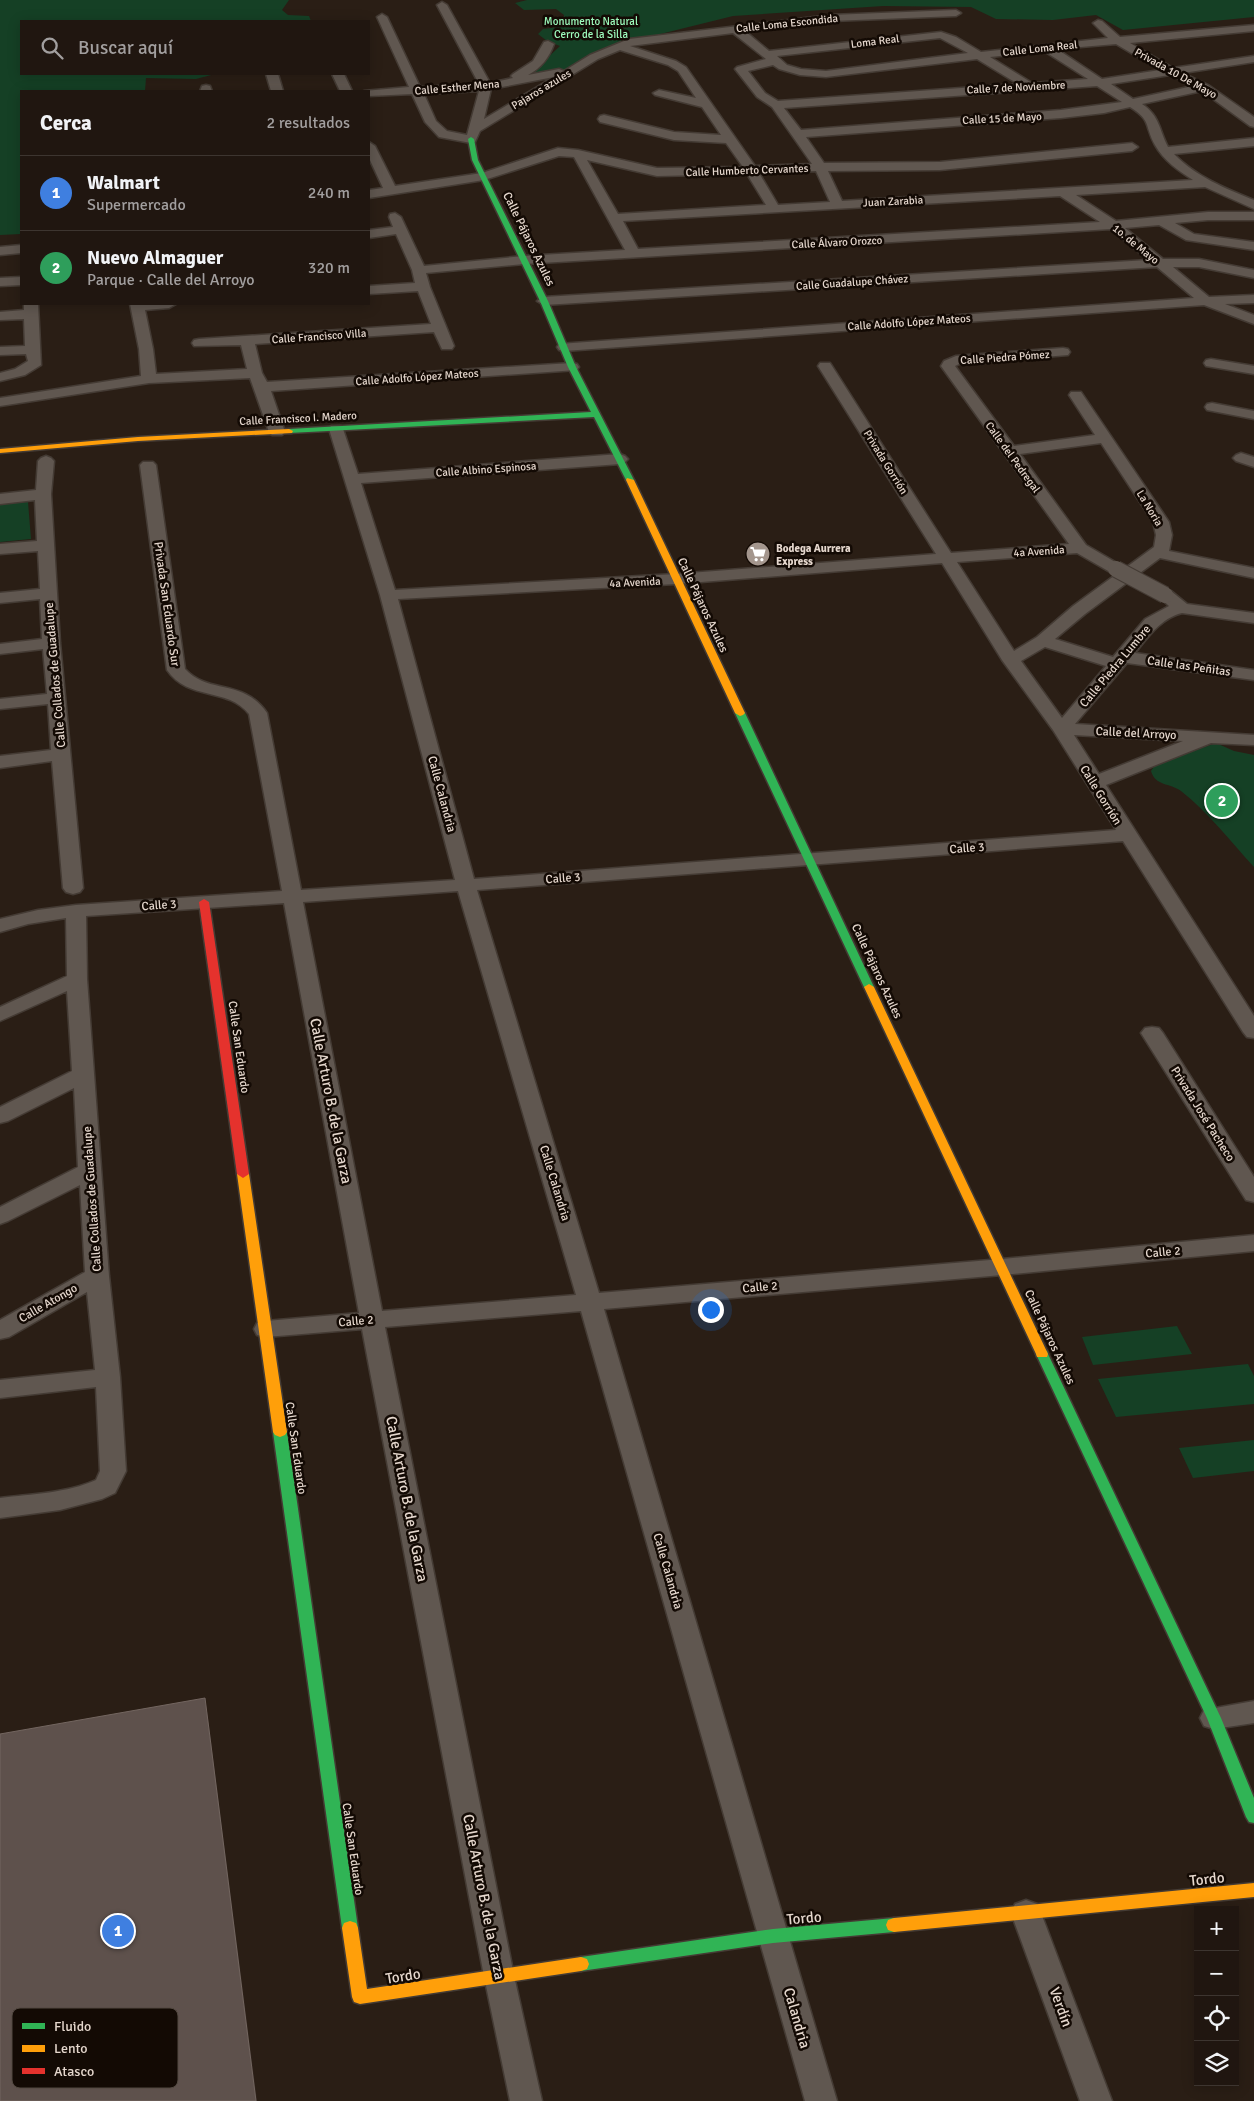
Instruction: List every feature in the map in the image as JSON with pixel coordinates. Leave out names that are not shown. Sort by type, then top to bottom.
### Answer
[{"type":"street","points":[[442,5],[490,86]]},
{"type":"street","name":"Calle Loma Escondida","points":[[618,46],[642,40],[831,18],[956,13]]},
{"type":"street","points":[[382,17],[431,122],[439,132],[446,136],[473,134],[490,86],[522,74],[537,64],[545,55],[548,44]]},
{"type":"street","name":"Privada 10 De Mayo","points":[[1098,23],[1117,40],[1172,72],[1204,87],[1254,123]]},
{"type":"street","name":"Calle Loma Real","points":[[735,29],[771,58],[791,70],[826,74],[978,54],[1254,28]]},
{"type":"street","points":[[1193,34],[1207,43]]},
{"type":"street","name":"Loma Real","points":[[776,104],[762,95],[741,68],[771,58],[932,35],[952,38],[1030,86]]},
{"type":"street","points":[[618,46],[678,67],[752,170],[774,208]]},
{"type":"street","name":"Pajaros azules","points":[[473,134],[574,69],[605,51],[618,46]]},
{"type":"street","points":[[1046,47],[1147,113],[1154,122],[1165,151],[1209,183],[1254,205]]},
{"type":"street","points":[[1222,53],[1236,62]]},
{"type":"street","name":"Calle 7 de Noviembre","points":[[776,104],[1102,82],[1254,59]]},
{"type":"street","name":"Calle Esther Mena","points":[[370,93],[490,86],[574,69]]},
{"type":"street","points":[[272,75],[277,90]]},
{"type":"street","points":[[338,75],[346,90]]},
{"type":"street","name":"Calle 15 de Mayo","points":[[798,134],[963,120],[1042,116],[1133,103],[1204,87]]},
{"type":"street","points":[[659,94],[706,104]]},
{"type":"street","points":[[776,104],[820,167],[838,204]]},
{"type":"street","points":[[604,119],[688,138],[729,139]]},
{"type":"street","name":"Calle Pájaros Azules","points":[[473,134],[475,160],[544,301],[572,367],[620,459],[1002,1267],[1214,1718],[1254,1817]]},
{"type":"street","points":[[1165,151],[1254,142]]},
{"type":"street","name":"Calle Humberto Cervantes","points":[[370,194],[484,176],[549,154],[568,152],[662,173],[820,167],[940,166],[1132,147]]},
{"type":"street","points":[[370,148],[391,191]]},
{"type":"street","points":[[578,154],[616,218],[634,253]]},
{"type":"street","name":"Juan Zarabia","points":[[616,218],[1209,183]]},
{"type":"street","name":"1o. de Mayo","points":[[1063,192],[1114,225],[1206,301]]},
{"type":"street","name":"Calle Álvaro Orozco","points":[[419,270],[524,260],[1164,222],[1208,216],[1254,216]]},
{"type":"street","points":[[1164,222],[1191,237],[1254,246]]},
{"type":"street","points":[[370,234],[398,223],[419,270],[423,287],[447,346]]},
{"type":"street","points":[[0,250],[20,250]]},
{"type":"street","name":"Calle Guadalupe Chávez","points":[[544,301],[1160,263],[1199,262],[1254,274]]},
{"type":"street","points":[[0,282],[20,281]]},
{"type":"street","points":[[370,290],[423,287]]},
{"type":"street","name":"Calle Adolfo López Mateos","points":[[564,347],[1254,299]]},
{"type":"street","points":[[1206,301],[1254,320]]},
{"type":"street","points":[[137,305],[146,349],[149,379]]},
{"type":"street","points":[[0,316],[31,309],[32,350],[35,361],[30,369],[0,376]]},
{"type":"street","name":"Calle Francisco Villa","points":[[199,343],[439,328]]},
{"type":"street","points":[[247,341],[254,373],[262,387],[277,432]]},
{"type":"street","points":[[0,351],[32,350]]},
{"type":"street","name":"Calle Piedra Pómez","points":[[949,364],[956,360],[1063,352]]},
{"type":"street","points":[[1211,363],[1254,370]]},
{"type":"street","name":"Calle del Pedregal","points":[[949,364],[949,368],[1008,451],[1080,548]]},
{"type":"street","name":"Privada Gorrión","points":[[825,366],[947,559]]},
{"type":"street","name":"Calle Adolfo López Mateos","points":[[262,387],[572,367]]},
{"type":"street","points":[[0,402],[149,379],[254,373]]},
{"type":"street","name":"La Noria","points":[[1076,395],[1161,522],[1164,543],[1162,549],[1157,553]]},
{"type":"street","points":[[1212,407],[1254,415]]},
{"type":"street","name":"Calle Francisco I. Madero","points":[[0,451],[138,438],[336,430],[597,414]]},
{"type":"street","name":"Calle Calandria","points":[[336,430],[388,595],[466,885],[590,1302],[773,1936]]},
{"type":"street","points":[[1008,451],[1105,438]]},
{"type":"street","name":"Calle Albino Espinosa","points":[[352,479],[620,459]]},
{"type":"street","name":"Calle Collados de Guadalupe","points":[[46,461],[43,494],[48,593],[73,888]]},
{"type":"street","name":"Privada San Eduardo Sur","points":[[148,465],[176,670],[188,683],[239,698],[255,706],[258,713],[293,896]]},
{"type":"street","points":[[0,498],[43,494]]},
{"type":"street","points":[[0,549],[46,544]]},
{"type":"street","name":"4a Avenida","points":[[388,595],[676,579],[1080,548],[1165,595],[1182,608]]},
{"type":"street","points":[[1011,660],[1044,641],[1079,610],[1157,553],[1254,573]]},
{"type":"street","name":"Calle Gorrión","points":[[947,559],[1011,660],[1062,729],[1094,784],[1254,1032]]},
{"type":"street","points":[[0,598],[48,593]]},
{"type":"street","points":[[1182,608],[1254,618]]},
{"type":"street","name":"Calle Piedra Lumbre","points":[[1062,729],[1151,623],[1170,611],[1182,608]]},
{"type":"street","name":"Calle las Peñitas","points":[[1044,641],[1120,661],[1254,675]]},
{"type":"street","points":[[0,649],[52,643]]},
{"type":"street","points":[[0,704],[56,698]]},
{"type":"street","name":"Calle del Arroyo","points":[[1062,729],[1254,740]]},
{"type":"street","name":"Calle del Arroyo","points":[[1094,784],[1220,737],[1254,752]]},
{"type":"street","points":[[1,763],[62,754]]},
{"type":"street","name":"Calle 3","points":[[0,926],[37,915],[76,911],[466,885],[1127,835]]},
{"type":"street","name":"Calle Arturo B. de la Garza","points":[[293,896],[372,1320],[499,1976],[526,2101]]},
{"type":"street","name":"Calle San Eduardo","points":[[204,902],[360,1997]]},
{"type":"street","name":"Calle Collados de Guadalupe","points":[[0,1508],[69,1498],[93,1492],[106,1486],[113,1471],[108,1377],[97,1276],[77,979],[76,911]]},
{"type":"street","points":[[0,1015],[77,979]]},
{"type":"street","name":"Privada José Pacheco","points":[[1152,1033],[1254,1195]]},
{"type":"street","points":[[0,1116],[84,1074]]},
{"type":"street","points":[[0,1216],[91,1170]]},
{"type":"street","name":"Calle 2","points":[[266,1329],[1254,1244]]},
{"type":"street","name":"Calle Atongo","points":[[0,1331],[97,1276]]},
{"type":"street","points":[[0,1389],[108,1377]]},
{"type":"street","points":[[1214,1718],[1254,1712]]},
{"type":"street","name":"Tordo","points":[[360,1997],[773,1936],[1254,1890]]},
{"type":"street","name":"Verdín","points":[[1026,1913],[1096,2101]]},
{"type":"street","name":"Calandria","points":[[773,1936],[821,2101]]},
{"type":"green space","points":[[0,0],[289,0],[282,10],[288,15],[309,16],[311,20],[20,20],[20,75],[211,75],[196,79],[146,78],[145,90],[20,90],[20,234],[0,235]]},
{"type":"green space","name":"Monumento Natural Cerro de la Silla","points":[[527,0],[1254,0],[1254,17],[1123,30],[1096,15],[1053,20],[996,19],[971,7],[883,6],[733,16],[624,43],[558,75],[525,79],[560,46],[547,41],[538,34],[543,29],[559,27],[563,22],[564,15],[556,9],[524,10],[515,3]]},
{"type":"green space","points":[[28,502],[31,539],[0,542],[0,504]]},
{"type":"green space","points":[[1216,743],[1234,751],[1254,755],[1254,867],[1201,808],[1177,788],[1159,782],[1151,771],[1155,765]]},
{"type":"green space","points":[[1177,1326],[1192,1354],[1093,1365],[1082,1337]]},
{"type":"green space","points":[[1248,1364],[1254,1376],[1254,1404],[1116,1417],[1098,1379]]},
{"type":"green space","points":[[1254,1440],[1254,1471],[1193,1478],[1179,1448]]},
{"type":"building","points":[[205,1698],[256,2101],[0,2101],[0,1734]]},
{"type":"traffic: fast","points":[[471,139],[475,160],[544,301],[572,367],[630,480]]},
{"type":"traffic: fast","points":[[289,431],[597,414]]},
{"type":"traffic: fast","points":[[740,713],[869,987]]},
{"type":"traffic: fast","points":[[1042,1354],[1214,1718],[1254,1817]]},
{"type":"traffic: fast","points":[[280,1432],[350,1928]]},
{"type":"traffic: fast","points":[[581,1964],[773,1936],[894,1925]]},
{"type":"traffic: slow","points":[[0,451],[138,439],[289,431]]},
{"type":"traffic: slow","points":[[630,480],[740,713]]},
{"type":"traffic: slow","points":[[869,987],[1042,1354]]},
{"type":"traffic: slow","points":[[243,1174],[280,1432]]},
{"type":"traffic: slow","points":[[894,1925],[1254,1890]]},
{"type":"traffic: slow","points":[[350,1928],[360,1997],[581,1964]]},
{"type":"traffic: jam","points":[[204,902],[243,1174]]},
{"type":"place","name":"Bodega Aurrera Express","points":[[758,554]]},
{"type":"place","name":"Nuevo Almaguer","points":[[1222,801]]},
{"type":"place","name":"Walmart","points":[[118,1931]]}]
